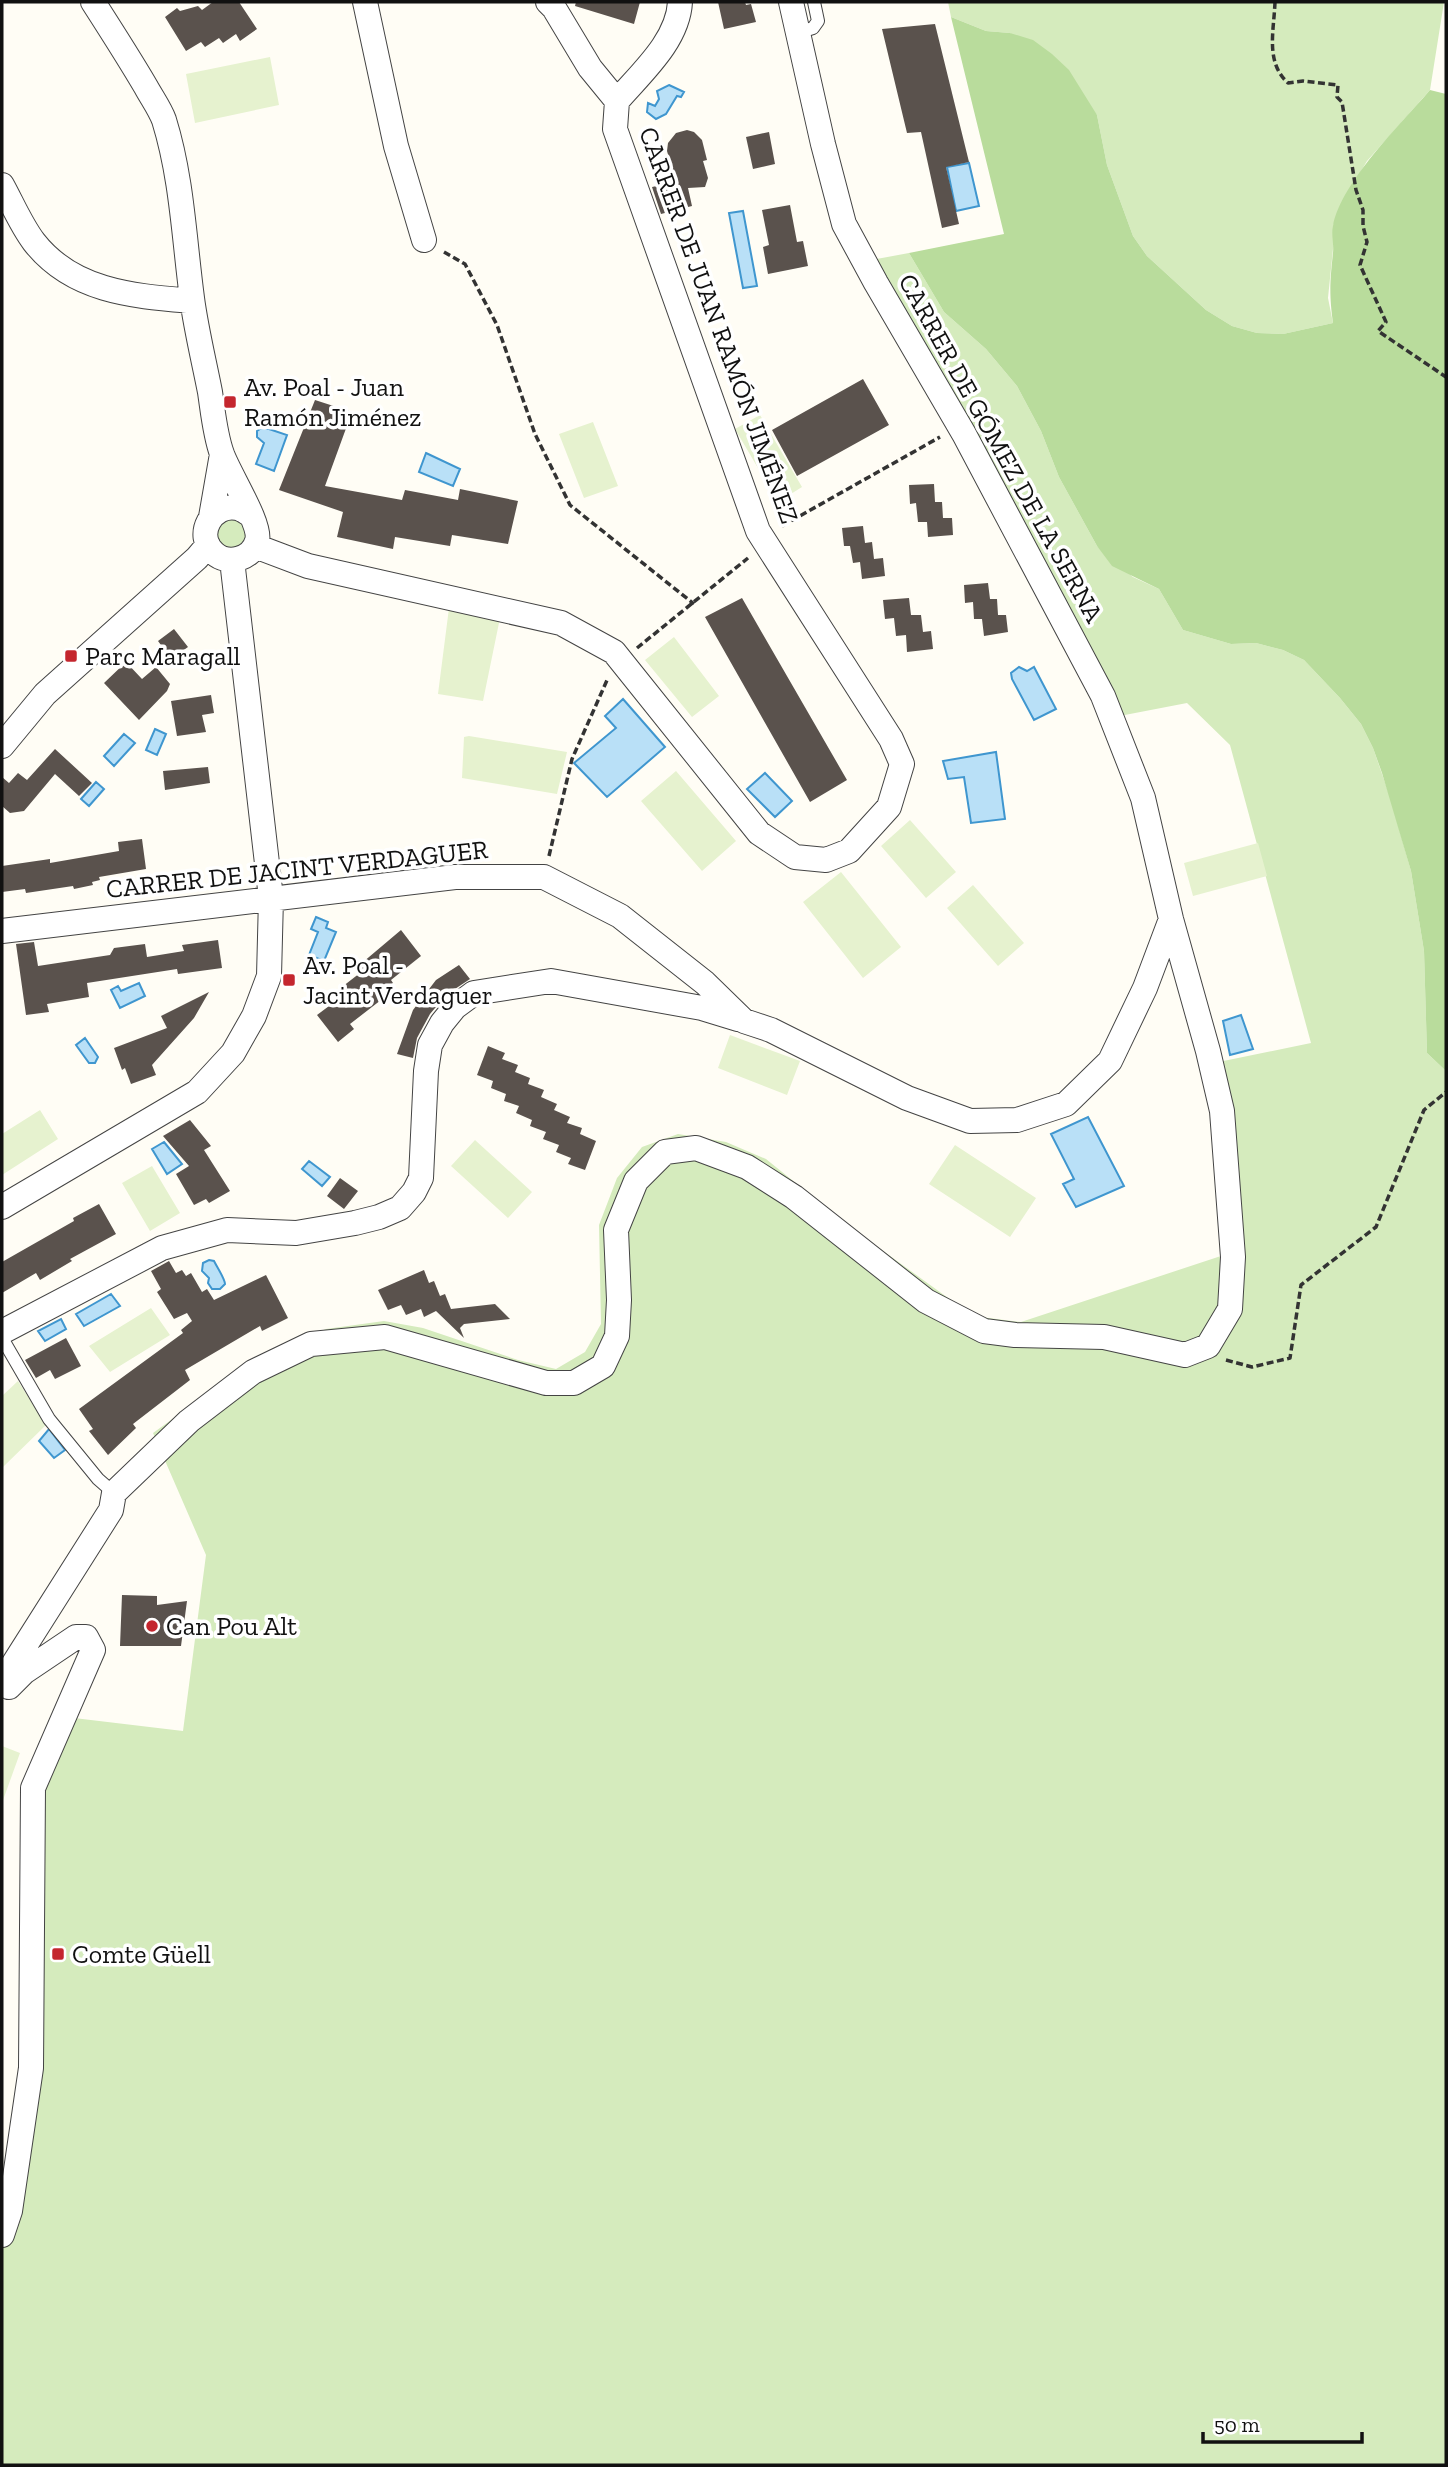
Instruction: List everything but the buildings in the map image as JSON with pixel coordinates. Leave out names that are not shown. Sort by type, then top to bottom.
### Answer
[{"type":"street","points":[[93,2],[163,117],[180,184],[192,301],[222,454],[251,515],[258,533],[255,546],[246,556],[232,560],[222,558],[208,545],[206,525],[211,517],[223,508],[239,508],[251,515]]},
{"type":"street","points":[[365,2],[396,146],[424,240]]},
{"type":"street","name":"CARRER DE JUAN RAMÓN JIMÉNEZ","points":[[255,546],[308,566],[561,623],[614,652],[759,832],[795,857],[826,860],[849,851],[889,807],[902,764],[891,739],[758,531],[615,129],[617,101],[590,68],[548,2]]},
{"type":"street","points":[[617,101],[654,61],[679,14],[680,2]]},
{"type":"street","name":"CARRER DE GÓMEZ DE LA SERNA","points":[[792,2],[797,33],[844,224],[960,426],[1103,696],[1143,798],[1171,919],[1222,1111],[1233,1257],[1230,1309],[1208,1346],[1194,1352]]},
{"type":"street","points":[[2,185],[34,242],[63,271],[100,289],[139,297],[192,301]]},
{"type":"street","points":[[211,517],[222,454]]},
{"type":"street","points":[[2,746],[45,694],[197,558],[208,545]]},
{"type":"street","points":[[2,1207],[197,1092],[233,1053],[254,1016],[269,976],[271,898],[232,560]]},
{"type":"street","name":"CARRER DE JACINT VERDAGUER","points":[[2,932],[455,877],[544,877],[620,916],[705,983],[744,1021],[771,1030],[907,1098],[970,1121],[1017,1120],[1066,1104],[1110,1061],[1145,988],[1171,919]]},
{"type":"street","points":[[2,1332],[162,1248],[201,1235],[227,1230],[296,1233],[355,1223],[400,1209],[421,1178],[426,1072],[430,1045],[455,1007],[474,993],[551,981],[702,1008],[744,1021]]},
{"type":"street","points":[[2,1682],[110,1510],[114,1493],[189,1421],[253,1372],[312,1344],[384,1337],[546,1383],[574,1383],[603,1366],[617,1336],[619,1300],[616,1230],[636,1181],[665,1152],[696,1148],[747,1167],[794,1198],[926,1301],[984,1331],[1015,1335],[1104,1337],[1185,1355],[1194,1352]]},
{"type":"street","points":[[2,1693],[24,1672],[76,1637],[86,1637],[93,1650],[33,1788],[31,2068],[10,2211],[2,2235]]},
{"type":"lane","points":[[797,33],[813,28],[818,21],[814,2]]},
{"type":"lane","points":[[2,1338],[49,1419],[98,1479],[114,1493]]},
{"type":"path","points":[[1275,2],[1273,57],[1277,73],[1287,83],[1303,81],[1338,85],[1337,97],[1342,102],[1367,242],[1360,265],[1386,322],[1378,331],[1446,377]]},
{"type":"path","points":[[424,240],[465,264],[497,325],[535,434],[570,505],[694,604]]},
{"type":"path","points":[[544,877],[572,759],[610,673],[694,604],[764,541],[960,426]]},
{"type":"path","points":[[1194,1352],[1252,1367],[1290,1358],[1301,1285],[1376,1227],[1424,1110],[1446,1092]]},
{"type":"green space","points":[[948,2],[1444,2],[1430,90],[1367,161],[1342,203],[1333,226],[1328,298],[1333,323],[1283,334],[1257,333],[1232,326],[1206,310],[1147,256],[1133,236],[1107,165],[1097,115],[1010,33],[986,31],[951,17]]},
{"type":"green space","points":[[951,17],[986,31],[1010,33],[1033,40],[1069,70],[1097,115],[1107,165],[1133,236],[1147,256],[1206,310],[1232,326],[1257,333],[1283,334],[1333,323],[1330,288],[1332,232],[1338,209],[1347,191],[1374,154],[1430,90],[1446,94],[1446,1071],[1427,1053],[1424,951],[1411,871],[1382,773],[1361,724],[1304,660],[1283,650],[1256,643],[1231,644],[1183,630],[1159,589],[1112,566],[1097,546],[1059,477],[1041,431],[1017,386],[986,349],[944,312],[909,253],[1004,234]]},
{"type":"green space","points":[[270,57],[279,105],[195,123],[186,74]]},
{"type":"green space","points":[[909,253],[944,312],[986,349],[1017,386],[1041,431],[1059,477],[1097,546],[1133,577],[1159,589],[1183,630],[1231,644],[1256,643],[1283,650],[1304,660],[1340,698],[1361,724],[1373,748],[1411,871],[1424,951],[1427,1053],[1446,1071],[1446,2465],[2,2465],[2,2204],[33,2118],[39,1800],[74,1718],[183,1731],[206,1555],[153,1433],[257,1358],[326,1329],[384,1321],[423,1328],[518,1360],[556,1369],[585,1352],[601,1324],[599,1225],[617,1178],[642,1147],[678,1134],[726,1142],[766,1159],[850,1227],[973,1316],[1021,1322],[1227,1254],[1204,1065],[1311,1043],[1230,745],[1187,703],[1104,719],[982,490],[855,263]]},
{"type":"green space","points":[[760,415],[802,487],[778,502],[735,429]]},
{"type":"green space","points":[[593,422],[618,486],[584,498],[559,434]]},
{"type":"green space","points":[[232,519],[238,520],[246,528],[246,540],[238,548],[232,549],[226,548],[218,540],[217,534],[218,528],[226,520]]},
{"type":"green space","points":[[449,608],[500,618],[483,701],[438,694]]},
{"type":"green space","points":[[674,637],[719,696],[692,717],[645,660]]},
{"type":"green space","points":[[464,737],[567,752],[557,794],[462,778]]},
{"type":"green space","points":[[676,771],[736,841],[702,871],[641,801]]},
{"type":"green space","points":[[910,820],[956,872],[926,898],[881,846]]},
{"type":"green space","points":[[1258,843],[1267,876],[1193,896],[1184,863]]},
{"type":"green space","points":[[841,872],[901,947],[863,978],[803,902]]},
{"type":"green space","points":[[973,885],[1024,943],[998,966],[947,908]]},
{"type":"green space","points":[[730,1035],[800,1061],[787,1095],[718,1068]]},
{"type":"green space","points":[[40,1110],[58,1139],[2,1175],[2,1134]]},
{"type":"green space","points":[[475,1140],[532,1192],[508,1218],[451,1166]]},
{"type":"green space","points":[[955,1145],[1036,1198],[1010,1237],[929,1184]]},
{"type":"green space","points":[[152,1166],[180,1213],[150,1231],[122,1183]]},
{"type":"green space","points":[[151,1308],[170,1335],[110,1372],[89,1346]]},
{"type":"green space","points":[[18,1381],[46,1425],[2,1468],[2,1396]]},
{"type":"green space","points":[[2,1746],[20,1753],[2,1803]]},
{"type":"water","points":[[669,85],[684,92],[681,97],[677,96],[666,114],[656,119],[647,112],[648,103],[655,106],[659,99],[657,91]]},
{"type":"water","points":[[969,163],[979,206],[956,211],[947,167]]},
{"type":"water","points":[[743,211],[757,286],[743,288],[729,213]]},
{"type":"water","points":[[263,427],[287,435],[274,471],[256,464],[264,443],[257,437],[257,431]]},
{"type":"water","points":[[426,453],[460,469],[453,486],[419,472]]},
{"type":"water","points":[[1019,667],[1027,671],[1034,667],[1056,709],[1034,720],[1012,679],[1011,673]]},
{"type":"water","points":[[623,699],[665,747],[607,797],[574,763],[616,728],[605,716]]},
{"type":"water","points":[[155,729],[166,734],[157,755],[146,750]]},
{"type":"water","points":[[124,734],[135,743],[114,766],[104,756]]},
{"type":"water","points":[[996,752],[1005,819],[971,823],[964,777],[948,779],[943,761]]},
{"type":"water","points":[[765,773],[792,801],[775,817],[747,789]]},
{"type":"water","points":[[96,782],[104,789],[89,806],[81,799]]},
{"type":"water","points":[[316,917],[328,922],[326,928],[336,932],[324,961],[309,955],[318,932],[311,929]]},
{"type":"water","points":[[139,983],[145,996],[120,1008],[111,990],[118,986],[121,991]]},
{"type":"water","points":[[1241,1015],[1253,1049],[1230,1055],[1223,1021]]},
{"type":"water","points":[[85,1038],[98,1057],[95,1063],[89,1063],[76,1045]]},
{"type":"water","points":[[1088,1117],[1124,1186],[1076,1207],[1063,1184],[1074,1179],[1051,1134]]},
{"type":"water","points":[[164,1142],[182,1164],[167,1174],[152,1149]]},
{"type":"water","points":[[309,1161],[330,1177],[322,1186],[302,1169]]},
{"type":"water","points":[[214,1261],[224,1279],[225,1284],[220,1289],[212,1289],[208,1283],[209,1278],[202,1271],[203,1263]]},
{"type":"water","points":[[111,1294],[120,1306],[84,1326],[76,1314]]},
{"type":"water","points":[[61,1319],[66,1329],[45,1341],[38,1331]]},
{"type":"water","points":[[49,1429],[65,1450],[54,1458],[39,1441]]},
{"type":"place","name":"Av. Poal - Juan Ramón Jiménez","points":[[230,402]]},
{"type":"place","name":"Parc Maragall","points":[[71,656]]},
{"type":"place","name":"Av. Poal - Jacint Verdaguer","points":[[289,980]]},
{"type":"place","name":"Can Pou Alt","points":[[152,1626]]},
{"type":"place","name":"Comte Güell","points":[[58,1954]]}]
